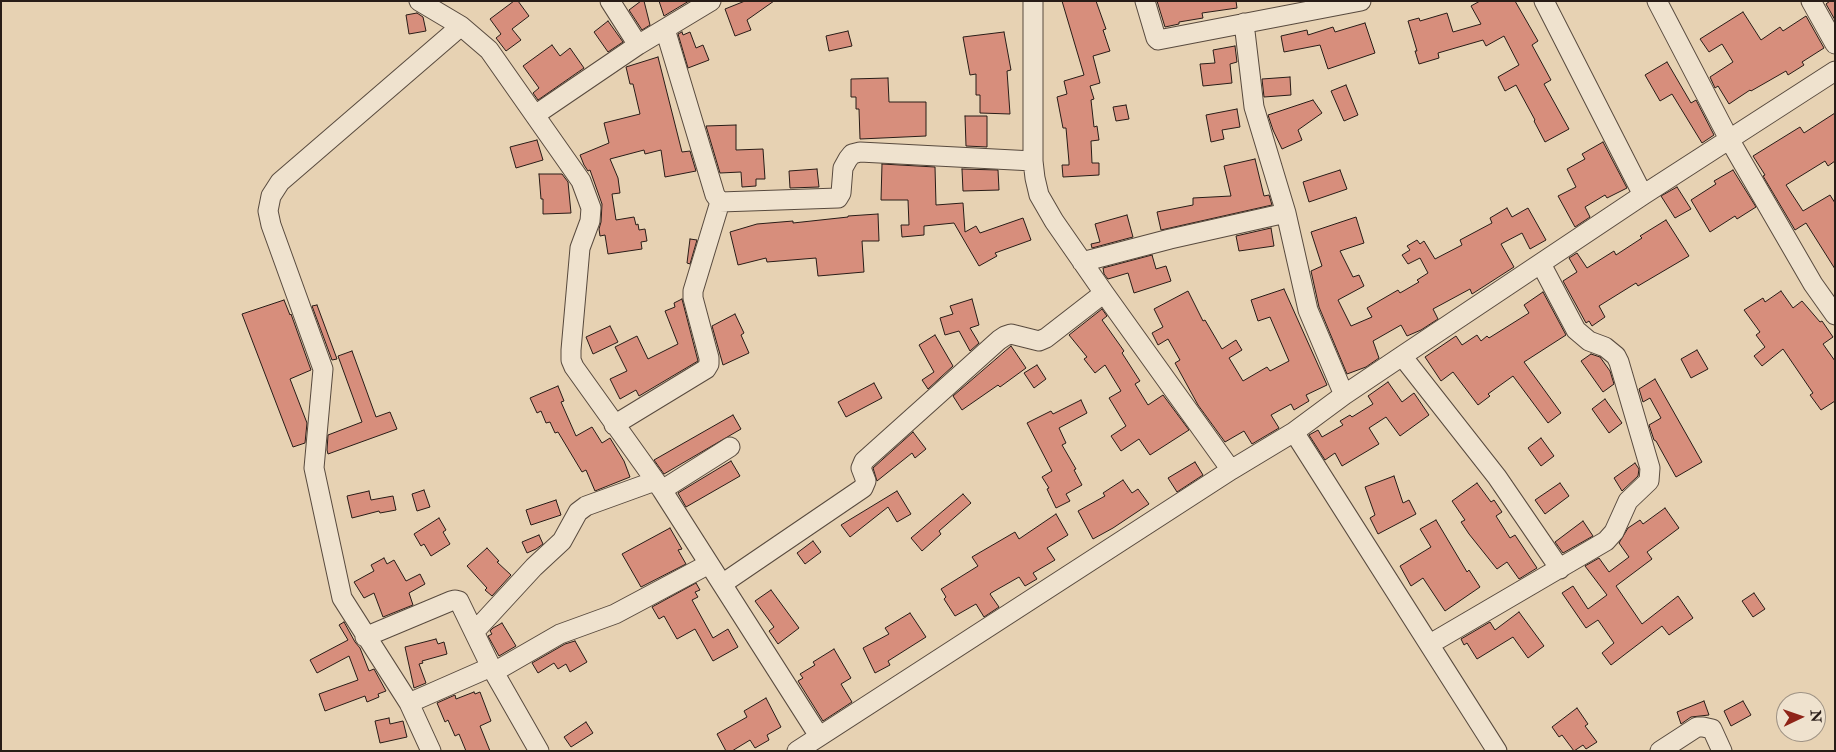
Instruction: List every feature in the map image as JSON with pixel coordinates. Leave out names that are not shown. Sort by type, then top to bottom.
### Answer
[{"type":"street","points":[[419,1],[461,26],[489,50],[581,182],[591,208],[590,221],[580,248],[570,350],[574,367],[658,485],[819,736]]},
{"type":"street","points":[[610,1],[638,45]]},
{"type":"street","points":[[534,115],[638,45],[711,1]]},
{"type":"street","points":[[1033,1],[1033,161],[1040,195],[1054,221],[1082,262],[1231,470]]},
{"type":"street","points":[[1146,1],[1157,40],[1361,1]]},
{"type":"street","points":[[1544,1],[1643,195]]},
{"type":"street","points":[[1657,1],[1729,139],[1814,284],[1835,315]]},
{"type":"street","points":[[1811,1],[1835,44]]},
{"type":"street","points":[[1244,23],[1254,106],[1286,213],[1310,318],[1344,395]]},
{"type":"street","points":[[431,751],[409,703],[339,592],[314,468],[323,369],[271,225],[268,211],[271,196],[280,182],[461,26]]},
{"type":"street","points":[[665,28],[715,195],[720,202]]},
{"type":"street","points":[[797,751],[1231,470],[1294,432],[1344,395],[1643,195],[1835,71]]},
{"type":"street","points":[[720,202],[831,200],[838,198],[842,193],[843,168],[852,154],[860,152],[1033,161]]},
{"type":"street","points":[[614,425],[706,370],[709,364],[693,298],[693,290],[720,202]]},
{"type":"street","points":[[1082,262],[1170,239],[1286,213]]},
{"type":"street","points":[[1430,644],[1609,538],[1628,501],[1649,481],[1650,468],[1622,369],[1616,356],[1605,347],[1589,341],[1576,330],[1541,264]]},
{"type":"street","points":[[722,584],[863,488],[866,481],[861,468],[864,461],[999,340],[1011,334],[1039,340],[1046,338],[1104,293]]},
{"type":"street","points":[[1402,356],[1496,478],[1560,568]]},
{"type":"street","points":[[1294,432],[1497,751]]},
{"type":"street","points":[[475,632],[534,567],[562,541],[578,512],[586,506],[658,485],[730,447]]},
{"type":"street","points":[[409,703],[492,669],[560,634],[615,614],[709,564]]},
{"type":"street","points":[[365,636],[455,600],[459,601],[492,669],[540,751]]},
{"type":"street","points":[[1660,751],[1697,727],[1712,729],[1722,751]]},
{"type":"building","points":[[514,1],[518,1],[529,16],[512,29],[521,40],[506,51],[496,38],[501,34],[490,19]]},
{"type":"building","points":[[641,1],[644,1],[650,25],[642,30],[629,10]]},
{"type":"building","points":[[659,1],[689,1],[664,16]]},
{"type":"building","points":[[745,1],[774,1],[747,20],[751,30],[735,36],[725,9]]},
{"type":"building","points":[[1062,1],[1096,1],[1106,29],[1103,30],[1110,51],[1093,56],[1100,83],[1090,86],[1094,99],[1091,100],[1094,127],[1097,126],[1099,140],[1091,141],[1092,163],[1099,163],[1099,175],[1063,177],[1062,165],[1069,165],[1069,162],[1066,128],[1063,128],[1057,97],[1067,94],[1064,81],[1084,75]]},
{"type":"building","points":[[1157,1],[1236,1],[1237,8],[1202,13],[1203,18],[1179,22],[1179,24],[1165,27]]},
{"type":"building","points":[[1480,1],[1515,1],[1538,41],[1532,45],[1551,80],[1544,84],[1569,129],[1545,142],[1516,85],[1505,91],[1498,77],[1519,65],[1504,36],[1486,46],[1483,40],[1438,53],[1439,58],[1419,64],[1408,21],[1419,18],[1420,21],[1447,13],[1453,32],[1481,24],[1471,6]]},
{"type":"building","points":[[1830,1],[1835,1],[1835,20],[1826,4]]},
{"type":"building","points":[[1743,12],[1761,40],[1780,27],[1783,31],[1806,16],[1824,48],[1802,62],[1804,65],[1788,75],[1786,71],[1750,90],[1729,104],[1718,86],[1715,88],[1710,77],[1733,62],[1722,44],[1709,52],[1700,39]]},
{"type":"building","points":[[417,13],[423,17],[426,31],[409,34],[406,15]]},
{"type":"building","points":[[608,21],[623,42],[608,52],[594,32]]},
{"type":"building","points":[[1365,23],[1375,53],[1328,69],[1320,45],[1284,52],[1281,36],[1307,30],[1308,35],[1333,27],[1335,32]]},
{"type":"building","points":[[848,31],[852,46],[829,51],[826,36]]},
{"type":"building","points":[[682,32],[683,35],[690,32],[696,48],[703,45],[709,60],[688,68],[678,34]]},
{"type":"building","points":[[1004,32],[1011,70],[1007,71],[1010,114],[980,113],[980,95],[976,95],[976,74],[970,75],[963,37]]},
{"type":"building","points":[[552,45],[560,56],[570,48],[584,68],[538,100],[533,93],[539,88],[523,66]]},
{"type":"building","points":[[1235,46],[1237,62],[1230,64],[1232,83],[1203,86],[1200,64],[1215,63],[1213,50]]},
{"type":"building","points":[[658,57],[682,152],[690,151],[696,171],[665,177],[661,150],[645,154],[644,150],[610,159],[618,178],[620,193],[612,194],[616,220],[634,217],[639,230],[645,229],[647,241],[641,242],[642,249],[608,254],[605,235],[600,236],[599,229],[602,204],[590,170],[588,171],[584,165],[580,155],[609,143],[604,123],[640,114],[633,84],[630,84],[626,67]]},
{"type":"building","points":[[1667,62],[1691,103],[1696,100],[1714,135],[1702,143],[1672,94],[1660,101],[1645,75]]},
{"type":"building","points":[[1290,77],[1291,95],[1264,97],[1262,79]]},
{"type":"building","points":[[888,78],[889,102],[926,102],[926,136],[860,139],[859,109],[856,109],[856,97],[851,97],[851,79]]},
{"type":"building","points":[[1346,85],[1358,115],[1344,121],[1331,91]]},
{"type":"building","points":[[1313,100],[1322,113],[1298,130],[1302,140],[1282,149],[1268,115]]},
{"type":"building","points":[[1126,105],[1129,119],[1116,121],[1113,107]]},
{"type":"building","points":[[1237,109],[1240,127],[1222,130],[1224,139],[1211,142],[1206,115]]},
{"type":"building","points":[[1835,113],[1835,161],[1828,166],[1825,161],[1786,185],[1803,211],[1830,195],[1835,203],[1835,269],[1806,223],[1795,230],[1753,156],[1800,127],[1804,133]]},
{"type":"building","points":[[965,116],[987,116],[987,147],[966,146]]},
{"type":"building","points":[[736,125],[736,150],[763,149],[765,179],[756,179],[756,186],[742,187],[741,172],[720,173],[706,126]]},
{"type":"building","points":[[537,140],[543,160],[516,168],[510,147]]},
{"type":"building","points":[[1603,142],[1627,188],[1607,198],[1605,195],[1585,207],[1590,217],[1575,227],[1558,196],[1576,187],[1567,169],[1585,159],[1582,154]]},
{"type":"building","points":[[1255,159],[1264,196],[1269,195],[1272,205],[1161,230],[1157,212],[1193,205],[1193,198],[1231,196],[1224,166]]},
{"type":"building","points":[[882,164],[935,167],[936,205],[963,203],[965,232],[976,226],[980,233],[1023,218],[1031,240],[995,253],[997,256],[979,266],[954,223],[924,226],[924,235],[902,237],[901,225],[909,225],[908,200],[881,200]]},
{"type":"building","points":[[817,169],[819,187],[790,188],[789,171]]},
{"type":"building","points":[[962,169],[998,170],[999,190],[963,191]]},
{"type":"building","points":[[1340,170],[1347,189],[1309,202],[1303,182]]},
{"type":"building","points":[[1733,170],[1756,207],[1737,219],[1735,216],[1710,232],[1691,200],[1716,184],[1714,181]]},
{"type":"building","points":[[539,174],[562,174],[568,182],[571,213],[543,214]]},
{"type":"building","points":[[1677,187],[1691,209],[1675,218],[1661,196]]},
{"type":"building","points":[[1507,208],[1512,217],[1528,208],[1546,240],[1530,249],[1522,233],[1501,244],[1514,267],[1472,294],[1470,289],[1433,309],[1438,319],[1421,330],[1407,336],[1401,325],[1373,341],[1379,358],[1366,367],[1347,374],[1319,307],[1311,271],[1322,266],[1311,232],[1356,217],[1364,243],[1340,251],[1353,277],[1359,275],[1364,286],[1338,300],[1351,326],[1372,317],[1367,308],[1398,290],[1400,293],[1419,282],[1417,280],[1428,273],[1420,258],[1408,264],[1402,255],[1410,250],[1407,246],[1417,240],[1420,244],[1424,241],[1435,259],[1462,245],[1460,240],[1492,223],[1490,218]]},
{"type":"building","points":[[878,214],[879,241],[862,241],[864,272],[818,276],[816,258],[767,262],[766,258],[738,265],[730,232],[757,224],[793,221],[793,223]]},
{"type":"building","points":[[1127,215],[1133,237],[1092,248],[1091,244],[1100,242],[1095,224]]},
{"type":"building","points":[[1666,220],[1689,256],[1638,286],[1636,283],[1599,306],[1605,317],[1592,326],[1589,321],[1586,323],[1563,281],[1577,272],[1569,258],[1577,253],[1587,268],[1614,251],[1616,255],[1642,238],[1640,236]]},
{"type":"building","points":[[1271,228],[1274,246],[1239,251],[1236,236]]},
{"type":"building","points":[[690,239],[697,240],[690,264],[687,263]]},
{"type":"building","points":[[1152,255],[1156,269],[1166,266],[1171,281],[1134,293],[1128,273],[1108,279],[1104,274],[1103,268]]},
{"type":"building","points":[[1284,289],[1327,385],[1306,395],[1309,401],[1294,410],[1291,404],[1271,415],[1279,428],[1252,444],[1244,431],[1225,442],[1198,405],[1175,363],[1180,360],[1168,339],[1158,345],[1152,333],[1163,327],[1154,309],[1188,291],[1203,321],[1205,320],[1222,349],[1236,340],[1242,350],[1229,358],[1243,381],[1267,367],[1270,371],[1289,361],[1270,317],[1258,321],[1251,300]]},
{"type":"building","points":[[1781,291],[1793,308],[1802,301],[1820,322],[1822,321],[1833,337],[1823,344],[1835,361],[1835,401],[1821,410],[1810,395],[1813,393],[1783,349],[1762,366],[1754,356],[1765,347],[1756,335],[1760,332],[1744,310],[1763,298],[1765,302]]},
{"type":"building","points":[[1543,292],[1566,335],[1524,362],[1561,413],[1548,423],[1513,376],[1488,394],[1490,396],[1478,405],[1453,372],[1441,381],[1425,357],[1456,336],[1462,345],[1477,335],[1481,341],[1487,336],[1489,338],[1529,313],[1524,305]]},
{"type":"building","points":[[682,299],[698,361],[639,396],[636,390],[620,399],[610,379],[627,371],[615,347],[637,336],[648,359],[678,344],[665,311],[675,307],[674,303]]},
{"type":"building","points":[[972,299],[979,325],[970,328],[979,343],[970,351],[959,331],[945,335],[940,318],[953,314],[950,306]]},
{"type":"building","points":[[284,300],[311,370],[290,379],[307,423],[305,443],[293,447],[242,314]]},
{"type":"building","points":[[317,305],[337,359],[332,360],[312,306]]},
{"type":"building","points":[[1102,309],[1107,316],[1102,320],[1124,351],[1122,353],[1140,381],[1135,384],[1148,405],[1163,395],[1189,430],[1150,455],[1139,439],[1121,451],[1111,436],[1126,426],[1109,398],[1121,391],[1105,365],[1095,373],[1084,359],[1087,357],[1069,335]]},
{"type":"building","points":[[735,314],[744,333],[741,335],[749,353],[723,365],[712,326]]},
{"type":"building","points":[[610,326],[618,342],[593,354],[586,337]]},
{"type":"building","points":[[935,335],[953,366],[928,389],[922,380],[934,372],[919,345]]},
{"type":"building","points":[[1011,346],[1026,368],[1000,387],[998,385],[962,410],[953,396]]},
{"type":"building","points":[[1697,350],[1708,369],[1691,378],[1681,359]]},
{"type":"building","points":[[352,351],[376,417],[390,412],[397,429],[328,454],[328,435],[362,422],[338,356]]},
{"type":"building","points":[[1591,354],[1600,357],[1610,371],[1614,384],[1603,392],[1581,361]]},
{"type":"building","points":[[1037,365],[1046,379],[1034,388],[1024,373]]},
{"type":"building","points":[[1655,379],[1702,462],[1676,477],[1654,440],[1649,425],[1661,418],[1650,398],[1643,402],[1639,389]]},
{"type":"building","points":[[1388,382],[1402,402],[1414,393],[1429,415],[1400,436],[1386,417],[1369,428],[1379,444],[1342,466],[1335,453],[1325,460],[1309,435],[1318,430],[1322,437],[1343,425],[1340,421],[1350,415],[1352,417],[1373,404],[1368,396]]},
{"type":"building","points":[[874,383],[882,398],[846,417],[838,402]]},
{"type":"building","points":[[558,386],[564,401],[561,402],[576,436],[592,427],[602,443],[610,438],[624,461],[630,477],[595,491],[586,470],[582,472],[558,432],[555,433],[550,422],[546,423],[541,411],[537,413],[530,398]]},
{"type":"building","points":[[1605,399],[1622,423],[1609,433],[1592,409]]},
{"type":"building","points":[[1081,400],[1087,413],[1059,428],[1066,443],[1062,445],[1076,469],[1074,470],[1082,485],[1066,494],[1070,501],[1056,508],[1047,489],[1049,488],[1042,477],[1052,471],[1027,423],[1051,411],[1053,414]]},
{"type":"building","points":[[733,415],[741,429],[664,474],[654,460]]},
{"type":"building","points":[[913,432],[926,449],[915,458],[912,453],[877,481],[873,468]]},
{"type":"building","points":[[1541,438],[1554,456],[1541,466],[1528,448]]},
{"type":"building","points":[[731,461],[740,476],[686,507],[678,493]]},
{"type":"building","points":[[1195,462],[1203,475],[1177,492],[1168,478]]},
{"type":"building","points":[[1635,463],[1639,469],[1638,476],[1622,491],[1614,478]]},
{"type":"building","points":[[1394,476],[1403,503],[1409,500],[1416,514],[1378,534],[1370,518],[1375,515],[1365,487]]},
{"type":"building","points":[[1123,480],[1132,493],[1138,489],[1149,504],[1093,539],[1078,511],[1105,496],[1103,493]]},
{"type":"building","points":[[1477,483],[1491,502],[1494,500],[1502,512],[1496,516],[1510,538],[1515,535],[1537,568],[1519,579],[1507,562],[1497,569],[1461,522],[1465,520],[1452,501]]},
{"type":"building","points":[[1560,483],[1569,496],[1545,514],[1535,500]]},
{"type":"building","points":[[424,490],[430,507],[417,511],[412,494]]},
{"type":"building","points":[[369,491],[371,500],[393,496],[396,510],[380,513],[379,511],[352,518],[347,496]]},
{"type":"building","points":[[897,491],[911,514],[897,522],[888,507],[850,537],[841,525]]},
{"type":"building","points":[[963,494],[971,503],[939,531],[941,534],[922,551],[911,538]]},
{"type":"building","points":[[556,500],[561,515],[531,525],[526,510]]},
{"type":"building","points":[[1665,508],[1679,528],[1647,552],[1652,559],[1616,586],[1642,624],[1678,596],[1693,618],[1669,635],[1662,626],[1611,665],[1602,653],[1614,643],[1598,620],[1586,628],[1562,593],[1573,586],[1588,609],[1607,595],[1585,566],[1599,558],[1609,572],[1629,557],[1619,543],[1628,528],[1640,520],[1643,524]]},
{"type":"building","points":[[1056,514],[1068,535],[1047,548],[1055,560],[1033,573],[1037,579],[1025,586],[1019,577],[991,593],[999,607],[984,617],[976,604],[955,616],[944,599],[946,597],[941,589],[978,566],[972,557],[1015,532],[1019,539]]},
{"type":"building","points":[[439,518],[446,530],[443,532],[450,544],[431,556],[424,544],[421,546],[414,534]]},
{"type":"building","points":[[1436,520],[1467,572],[1469,570],[1480,587],[1445,611],[1423,578],[1411,586],[1400,566],[1431,547],[1420,529]]},
{"type":"building","points":[[1583,521],[1593,536],[1563,553],[1555,542]]},
{"type":"building","points":[[670,528],[682,549],[678,550],[686,564],[641,587],[622,554]]},
{"type":"building","points":[[539,535],[543,544],[527,553],[522,542]]},
{"type":"building","points":[[813,541],[821,552],[805,564],[797,553]]},
{"type":"building","points":[[487,548],[499,561],[497,562],[511,575],[492,596],[485,590],[487,588],[467,566]]},
{"type":"building","points":[[384,558],[387,564],[394,560],[406,581],[420,574],[425,584],[409,593],[413,605],[383,617],[374,593],[364,598],[354,582],[374,571],[371,565]]},
{"type":"building","points":[[696,583],[700,590],[695,592],[698,597],[692,600],[713,638],[728,629],[738,647],[713,661],[695,629],[677,639],[664,616],[659,619],[652,607]]},
{"type":"building","points":[[771,590],[799,628],[778,644],[769,631],[774,627],[755,601]]},
{"type":"building","points":[[1754,593],[1765,609],[1753,617],[1742,601]]},
{"type":"building","points":[[1519,612],[1544,646],[1528,658],[1513,637],[1477,659],[1467,643],[1464,645],[1461,639],[1490,622],[1495,630]]},
{"type":"building","points":[[910,613],[926,637],[888,661],[890,665],[875,673],[863,648],[889,634],[885,628]]},
{"type":"building","points":[[344,622],[360,648],[369,671],[374,669],[386,691],[378,694],[379,697],[367,702],[365,696],[325,711],[319,694],[358,680],[349,656],[317,673],[310,660],[348,640],[339,625]]},
{"type":"building","points":[[502,623],[516,646],[499,656],[488,636],[492,634],[490,631],[493,628]]},
{"type":"building","points":[[436,639],[438,644],[444,642],[447,654],[422,661],[423,663],[419,664],[426,683],[414,688],[405,647]]},
{"type":"building","points":[[575,641],[587,662],[570,672],[566,664],[558,669],[554,663],[538,673],[532,663],[565,644]]},
{"type":"building","points":[[834,649],[851,678],[841,684],[852,702],[823,721],[798,681],[803,678],[800,674],[815,665],[813,662]]},
{"type":"building","points":[[474,692],[475,694],[480,692],[491,721],[480,726],[490,751],[466,751],[459,734],[455,736],[448,720],[445,722],[437,703],[455,695],[456,699]]},
{"type":"building","points":[[766,698],[781,727],[767,735],[769,740],[755,748],[750,740],[732,751],[726,751],[717,734],[747,717],[744,711]]},
{"type":"building","points":[[1704,701],[1709,715],[1691,717],[1681,724],[1677,712]]},
{"type":"building","points":[[1743,701],[1751,715],[1731,726],[1724,711]]},
{"type":"building","points":[[1577,708],[1588,724],[1585,726],[1597,742],[1586,749],[1583,745],[1574,751],[1562,735],[1559,737],[1552,727]]},
{"type":"building","points":[[389,718],[390,724],[403,721],[407,737],[380,743],[375,721]]},
{"type":"building","points":[[586,722],[593,733],[571,747],[564,737]]}]
